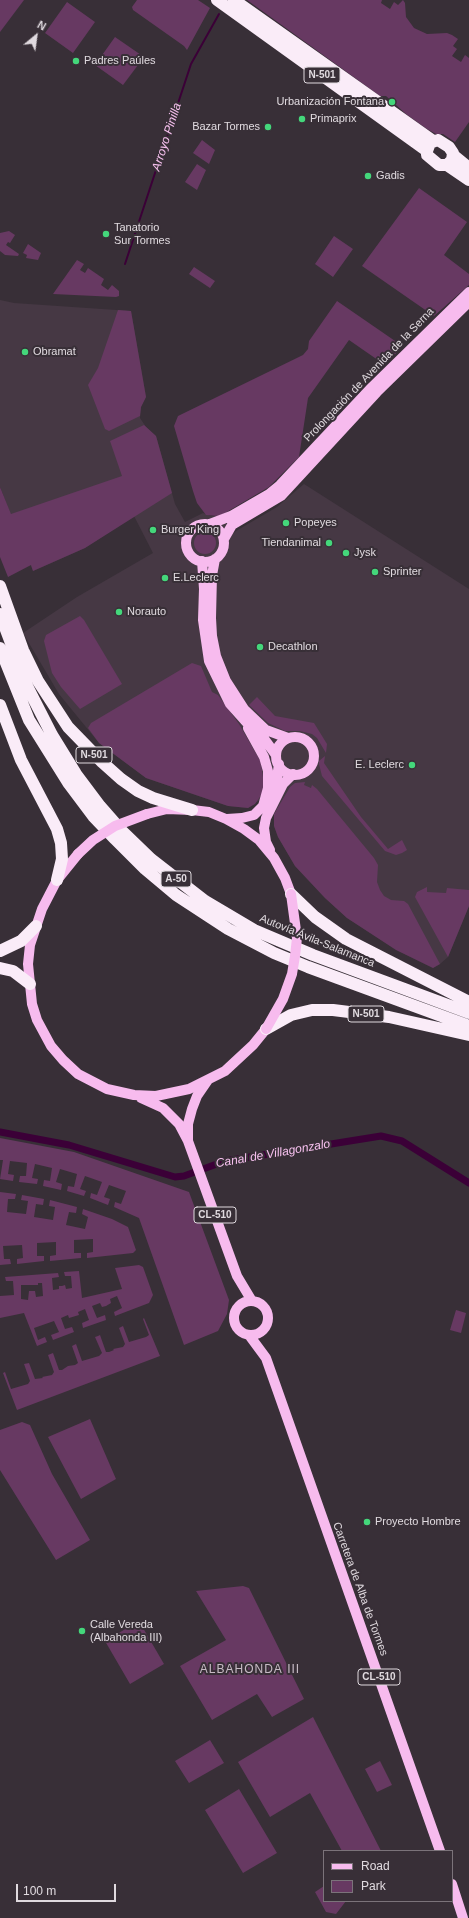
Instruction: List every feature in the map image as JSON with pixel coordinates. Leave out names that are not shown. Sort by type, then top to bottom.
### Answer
[{"type":"highway","name":"N-501","points":[[217,0],[430,146]]},
{"type":"highway","name":"N-501","points":[[234,0],[430,146]]},
{"type":"highway","name":"N-501","points":[[450,160],[452,150],[445,144],[438,140],[430,146],[428,158],[437,164],[450,160],[469,168]]},
{"type":"highway","name":"N-501","points":[[450,160],[469,180]]},
{"type":"highway","name":"N-501","points":[[0,586],[23,650],[38,681],[51,702],[76,736],[121,779],[138,791],[153,798],[192,810]]},
{"type":"highway","name":"Autovía Ávila-Salamanca","points":[[0,614],[27,686],[52,735],[76,774],[100,806],[121,830],[151,859],[205,901],[254,930],[313,956],[469,1013]]},
{"type":"highway","name":"A-50","points":[[0,648],[29,720],[69,784],[92,816],[145,869],[176,895],[228,929],[274,953],[469,1026]]},
{"type":"highway","points":[[0,698],[9,731]]},
{"type":"highway","points":[[0,705],[9,731],[34,786],[57,829],[61,842],[62,859],[58,880]]},
{"type":"highway","points":[[292,894],[315,918],[346,939],[469,1002]]},
{"type":"highway","points":[[0,951],[21,941],[36,926]]},
{"type":"highway","points":[[0,968],[13,971],[30,984]]},
{"type":"highway","name":"N-501","points":[[266,1029],[291,1015],[312,1010],[353,1012],[469,1035]]},
{"type":"main road","name":"Prolongación de Avenida de la Serna","points":[[292,479],[372,387],[469,292]]},
{"type":"main road","name":"Prolongación de Avenida de la Serna","points":[[292,479],[377,392],[469,302]]},
{"type":"main road","points":[[215,559],[202,561],[194,558],[188,551],[186,542],[187,535],[191,529],[197,525],[210,524],[232,516],[292,479]]},
{"type":"main road","points":[[274,858],[259,840],[244,829],[226,819],[209,812],[167,809],[146,814],[115,826],[93,840],[78,854],[58,880],[42,909],[30,945],[28,964],[32,1004],[37,1020],[51,1046],[63,1060],[78,1074],[107,1089],[134,1095],[156,1096],[173,1094],[208,1080],[225,1071],[240,1059],[266,1029],[283,999],[292,974],[297,938],[292,894],[285,878],[266,842],[264,828],[266,818],[283,784],[293,774],[306,771],[310,767],[314,754],[308,742],[295,737],[288,738],[266,730],[244,709],[226,681],[216,656],[210,618],[212,575],[215,559],[221,552],[224,539],[232,525],[272,502],[292,479]]},
{"type":"main road","points":[[210,524],[217,528],[224,539]]},
{"type":"main road","points":[[202,561],[204,582],[203,620],[209,661],[230,704],[265,740],[282,769],[293,774]]},
{"type":"main road","points":[[247,723],[250,732],[264,757],[268,771],[268,788],[263,806]]},
{"type":"main road","points":[[226,819],[242,818],[254,815],[267,802],[276,785],[277,760],[280,745],[288,738]]},
{"type":"main road","name":"CL-510","points":[[188,1141],[188,1124],[192,1109],[197,1096],[208,1080]]},
{"type":"main road","name":"CL-510","points":[[134,1095],[163,1108],[172,1115],[179,1124],[188,1141],[237,1276],[252,1301],[261,1304],[267,1311],[268,1321],[263,1331]]},
{"type":"main road","name":"CL-510","points":[[237,1276],[239,1306],[235,1314],[236,1325],[240,1330],[249,1335]]},
{"type":"main road","points":[[239,1306],[252,1301]]},
{"type":"main road","points":[[249,1335],[258,1334],[263,1331]]},
{"type":"main road","name":"Carretera de Alba de Tormes","points":[[263,1331],[266,1358],[440,1850]]},
{"type":"main road","name":"Carretera de Alba de Tormes","points":[[249,1335],[266,1358]]},
{"type":"main road","points":[[453,1887],[463,1918]]},
{"type":"shaded area","points":[[0,300],[14,303],[131,311],[146,397],[141,407],[140,418],[146,427],[156,436],[175,504],[185,522],[203,513],[211,516],[218,516],[234,533],[277,507],[304,484],[469,589],[469,906],[448,957],[440,964],[433,968],[397,950],[347,918],[325,898],[295,866],[278,837],[274,826],[276,810],[260,800],[248,808],[228,806],[146,778],[99,743],[59,694],[23,633],[77,597],[153,553],[134,516],[85,548],[33,571],[0,487]]},
{"type":"green space","points":[[0,0],[24,0],[0,32]]},
{"type":"green space","points":[[137,0],[198,0],[210,8],[187,50],[184,46],[133,10],[132,7]]},
{"type":"green space","points":[[247,0],[382,0],[381,3],[390,9],[394,2],[398,5],[403,0],[405,3],[406,17],[414,28],[427,34],[447,33],[452,35],[458,39],[453,46],[457,49],[452,56],[461,62],[465,55],[469,58],[469,122],[455,142],[443,134],[436,134],[406,114],[386,96],[380,96]]},
{"type":"green space","points":[[67,2],[95,22],[73,53],[45,33]]},
{"type":"green space","points":[[115,37],[144,57],[123,85],[95,65]]},
{"type":"green space","points":[[202,140],[215,150],[209,164],[193,153]]},
{"type":"green space","points":[[197,164],[206,170],[197,190],[185,182]]},
{"type":"green space","points":[[419,188],[467,222],[444,255],[469,274],[469,285],[434,316],[362,266]]},
{"type":"green space","points":[[9,231],[15,235],[10,243],[8,242],[6,245],[19,254],[18,256],[5,255],[0,251],[0,233]]},
{"type":"green space","points":[[334,236],[353,249],[333,277],[315,264]]},
{"type":"green space","points":[[28,244],[41,253],[38,260],[26,258],[27,255],[23,253]]},
{"type":"green space","points":[[77,260],[84,264],[80,270],[85,273],[88,268],[104,279],[101,285],[108,290],[112,285],[119,291],[119,296],[53,294]]},
{"type":"green space","points":[[194,267],[215,281],[210,288],[189,274]]},
{"type":"green space","points":[[337,301],[398,343],[396,346],[401,348],[385,365],[349,340],[308,398],[299,457],[269,487],[225,513],[218,516],[206,515],[197,503],[174,426],[178,416],[303,355],[308,349],[309,341]]},
{"type":"green space","points":[[118,310],[131,311],[146,397],[141,407],[140,416],[109,431],[105,429],[88,385],[98,368]]},
{"type":"green space","points":[[144,425],[156,436],[172,493],[85,548],[33,571],[31,565],[8,577],[0,557],[0,487],[11,514],[122,476],[110,441]]},
{"type":"green space","points":[[205,532],[213,535],[216,543],[213,551],[205,554],[197,551],[194,543],[197,535]]},
{"type":"green space","points":[[80,616],[84,620],[122,684],[80,709],[61,687],[52,673],[44,641],[46,635]]},
{"type":"green space","points":[[192,663],[201,666],[212,692],[218,695],[239,724],[261,762],[264,785],[262,794],[255,804],[248,808],[228,806],[146,778],[99,743],[88,728],[91,723]]},
{"type":"green space","points":[[257,697],[275,716],[314,723],[327,744],[326,753],[317,738],[312,734],[300,731],[285,731],[268,723],[249,705]]},
{"type":"green space","points":[[325,756],[324,763],[361,817],[388,849],[402,840],[407,850],[396,855],[385,851],[322,776],[319,761]]},
{"type":"green space","points":[[305,782],[304,785],[311,788],[312,785],[317,789],[374,858],[378,865],[377,882],[380,890],[384,896],[391,900],[404,901],[408,904],[440,964],[433,968],[396,950],[347,918],[325,898],[295,866],[278,837],[274,826],[274,814],[290,787],[295,783]]},
{"type":"green space","points":[[427,887],[427,892],[446,893],[447,888],[469,890],[469,906],[448,957],[415,897],[417,892]]},
{"type":"green space","points":[[0,1138],[74,1152],[189,1192],[229,1300],[227,1314],[218,1331],[184,1345],[139,1218],[114,1207],[115,1202],[121,1204],[126,1191],[109,1185],[104,1197],[110,1199],[108,1205],[90,1198],[91,1193],[97,1195],[102,1182],[85,1176],[80,1189],[86,1191],[84,1196],[67,1191],[68,1186],[74,1187],[77,1174],[60,1169],[56,1182],[62,1184],[61,1190],[43,1186],[44,1180],[50,1181],[52,1168],[35,1164],[32,1178],[38,1179],[37,1184],[19,1182],[20,1176],[26,1176],[27,1163],[10,1161],[8,1174],[14,1175],[13,1181],[0,1179],[3,1160],[0,1160]]},
{"type":"green space","points":[[0,1192],[16,1194],[15,1199],[8,1199],[7,1212],[26,1214],[28,1201],[21,1200],[22,1195],[44,1199],[43,1205],[36,1204],[34,1217],[53,1220],[55,1207],[49,1206],[50,1200],[77,1207],[76,1213],[69,1212],[66,1225],[85,1229],[88,1217],[82,1214],[83,1209],[112,1219],[128,1227],[136,1250],[133,1253],[87,1258],[87,1253],[93,1252],[93,1239],[74,1240],[74,1253],[81,1253],[81,1258],[50,1261],[50,1256],[56,1255],[56,1242],[37,1243],[37,1256],[44,1256],[44,1261],[17,1264],[17,1259],[23,1258],[22,1245],[3,1246],[4,1259],[10,1259],[11,1264],[0,1265]]},
{"type":"green space","points":[[139,1265],[143,1267],[153,1295],[149,1303],[115,1316],[114,1312],[122,1308],[117,1296],[110,1299],[111,1303],[106,1306],[102,1307],[100,1303],[92,1306],[97,1318],[105,1315],[106,1320],[83,1328],[82,1323],[89,1320],[85,1309],[78,1312],[79,1315],[69,1318],[68,1315],[61,1318],[65,1329],[72,1327],[74,1332],[53,1340],[51,1335],[59,1332],[54,1321],[34,1328],[38,1340],[45,1337],[47,1342],[37,1346],[24,1313],[0,1318],[0,1296],[14,1295],[13,1281],[6,1281],[5,1277],[58,1273],[59,1277],[52,1278],[53,1290],[59,1289],[59,1286],[65,1285],[66,1289],[72,1288],[71,1276],[65,1276],[64,1272],[79,1271],[82,1298],[122,1289],[115,1268]],"holes":[[[38,1283],[42,1283],[43,1296],[36,1297],[35,1291],[29,1291],[28,1300],[21,1299],[21,1285],[38,1285]]]},
{"type":"green space","points":[[456,1310],[466,1313],[461,1333],[450,1330]]},
{"type":"green space","points":[[144,1318],[160,1356],[17,1410],[3,1373],[5,1372],[11,1389],[28,1384],[30,1381],[24,1364],[29,1363],[35,1379],[52,1375],[54,1372],[48,1355],[53,1353],[59,1370],[62,1370],[68,1366],[78,1363],[72,1346],[76,1344],[82,1361],[99,1356],[102,1353],[95,1337],[100,1335],[106,1352],[123,1347],[125,1344],[119,1328],[123,1326],[129,1342],[146,1337],[149,1335],[143,1319]]},
{"type":"green space","points":[[90,1419],[116,1479],[81,1499],[48,1437]]},
{"type":"green space","points":[[22,1422],[30,1425],[52,1474],[90,1540],[56,1560],[0,1470],[0,1430]]},
{"type":"green space","points":[[243,1586],[249,1588],[304,1699],[272,1717],[257,1694],[212,1720],[180,1666],[226,1640],[196,1591]]},
{"type":"green space","points":[[139,1621],[164,1664],[130,1684],[105,1641]]},
{"type":"green space","points":[[313,1717],[380,1850],[341,1850],[310,1793],[270,1817],[238,1762]]},
{"type":"green space","points":[[210,1740],[224,1763],[189,1783],[175,1761]]},
{"type":"green space","points":[[380,1761],[392,1785],[377,1792],[365,1769]]},
{"type":"green space","points":[[239,1789],[277,1853],[243,1873],[205,1810]]},
{"type":"green space","points":[[323,1887],[323,1902],[345,1902],[336,1914],[326,1912],[315,1892]]},
{"type":"waterway","name":"Arroyo Pinilla","points":[[125,264],[191,64],[219,14]]},
{"type":"waterway","name":"Canal de Villagonzalo","points":[[0,1132],[69,1145],[175,1177],[184,1176],[225,1161],[381,1136],[402,1141],[469,1183]]},
{"type":"place","name":"Padres Paúles","points":[[76,61]]},
{"type":"place","name":"Urbanización Fontana","points":[[392,102]]},
{"type":"place","name":"Primaprix","points":[[302,119]]},
{"type":"place","name":"Bazar Tormes","points":[[268,127]]},
{"type":"place","name":"Gadis","points":[[368,176]]},
{"type":"place","name":"Tanatorio Sur Tormes","points":[[106,234]]},
{"type":"place","name":"Obramat","points":[[25,352]]},
{"type":"place","name":"Popeyes","points":[[286,523]]},
{"type":"place","name":"Burger King","points":[[153,530]]},
{"type":"place","name":"Tiendanimal","points":[[329,543]]},
{"type":"place","name":"Jysk","points":[[346,553]]},
{"type":"place","name":"Sprinter","points":[[375,572]]},
{"type":"place","name":"E.Leclerc","points":[[165,578]]},
{"type":"place","name":"Norauto","points":[[119,612]]},
{"type":"place","name":"Decathlon","points":[[260,647]]},
{"type":"place","name":"E. Leclerc","points":[[412,765]]},
{"type":"place","name":"Proyecto Hombre","points":[[367,1522]]},
{"type":"place","name":"Calle Vereda (Albahonda III)","points":[[82,1631]]},
{"type":"district","name":"ALBAHONDA III","points":[[250,1670]]}]
